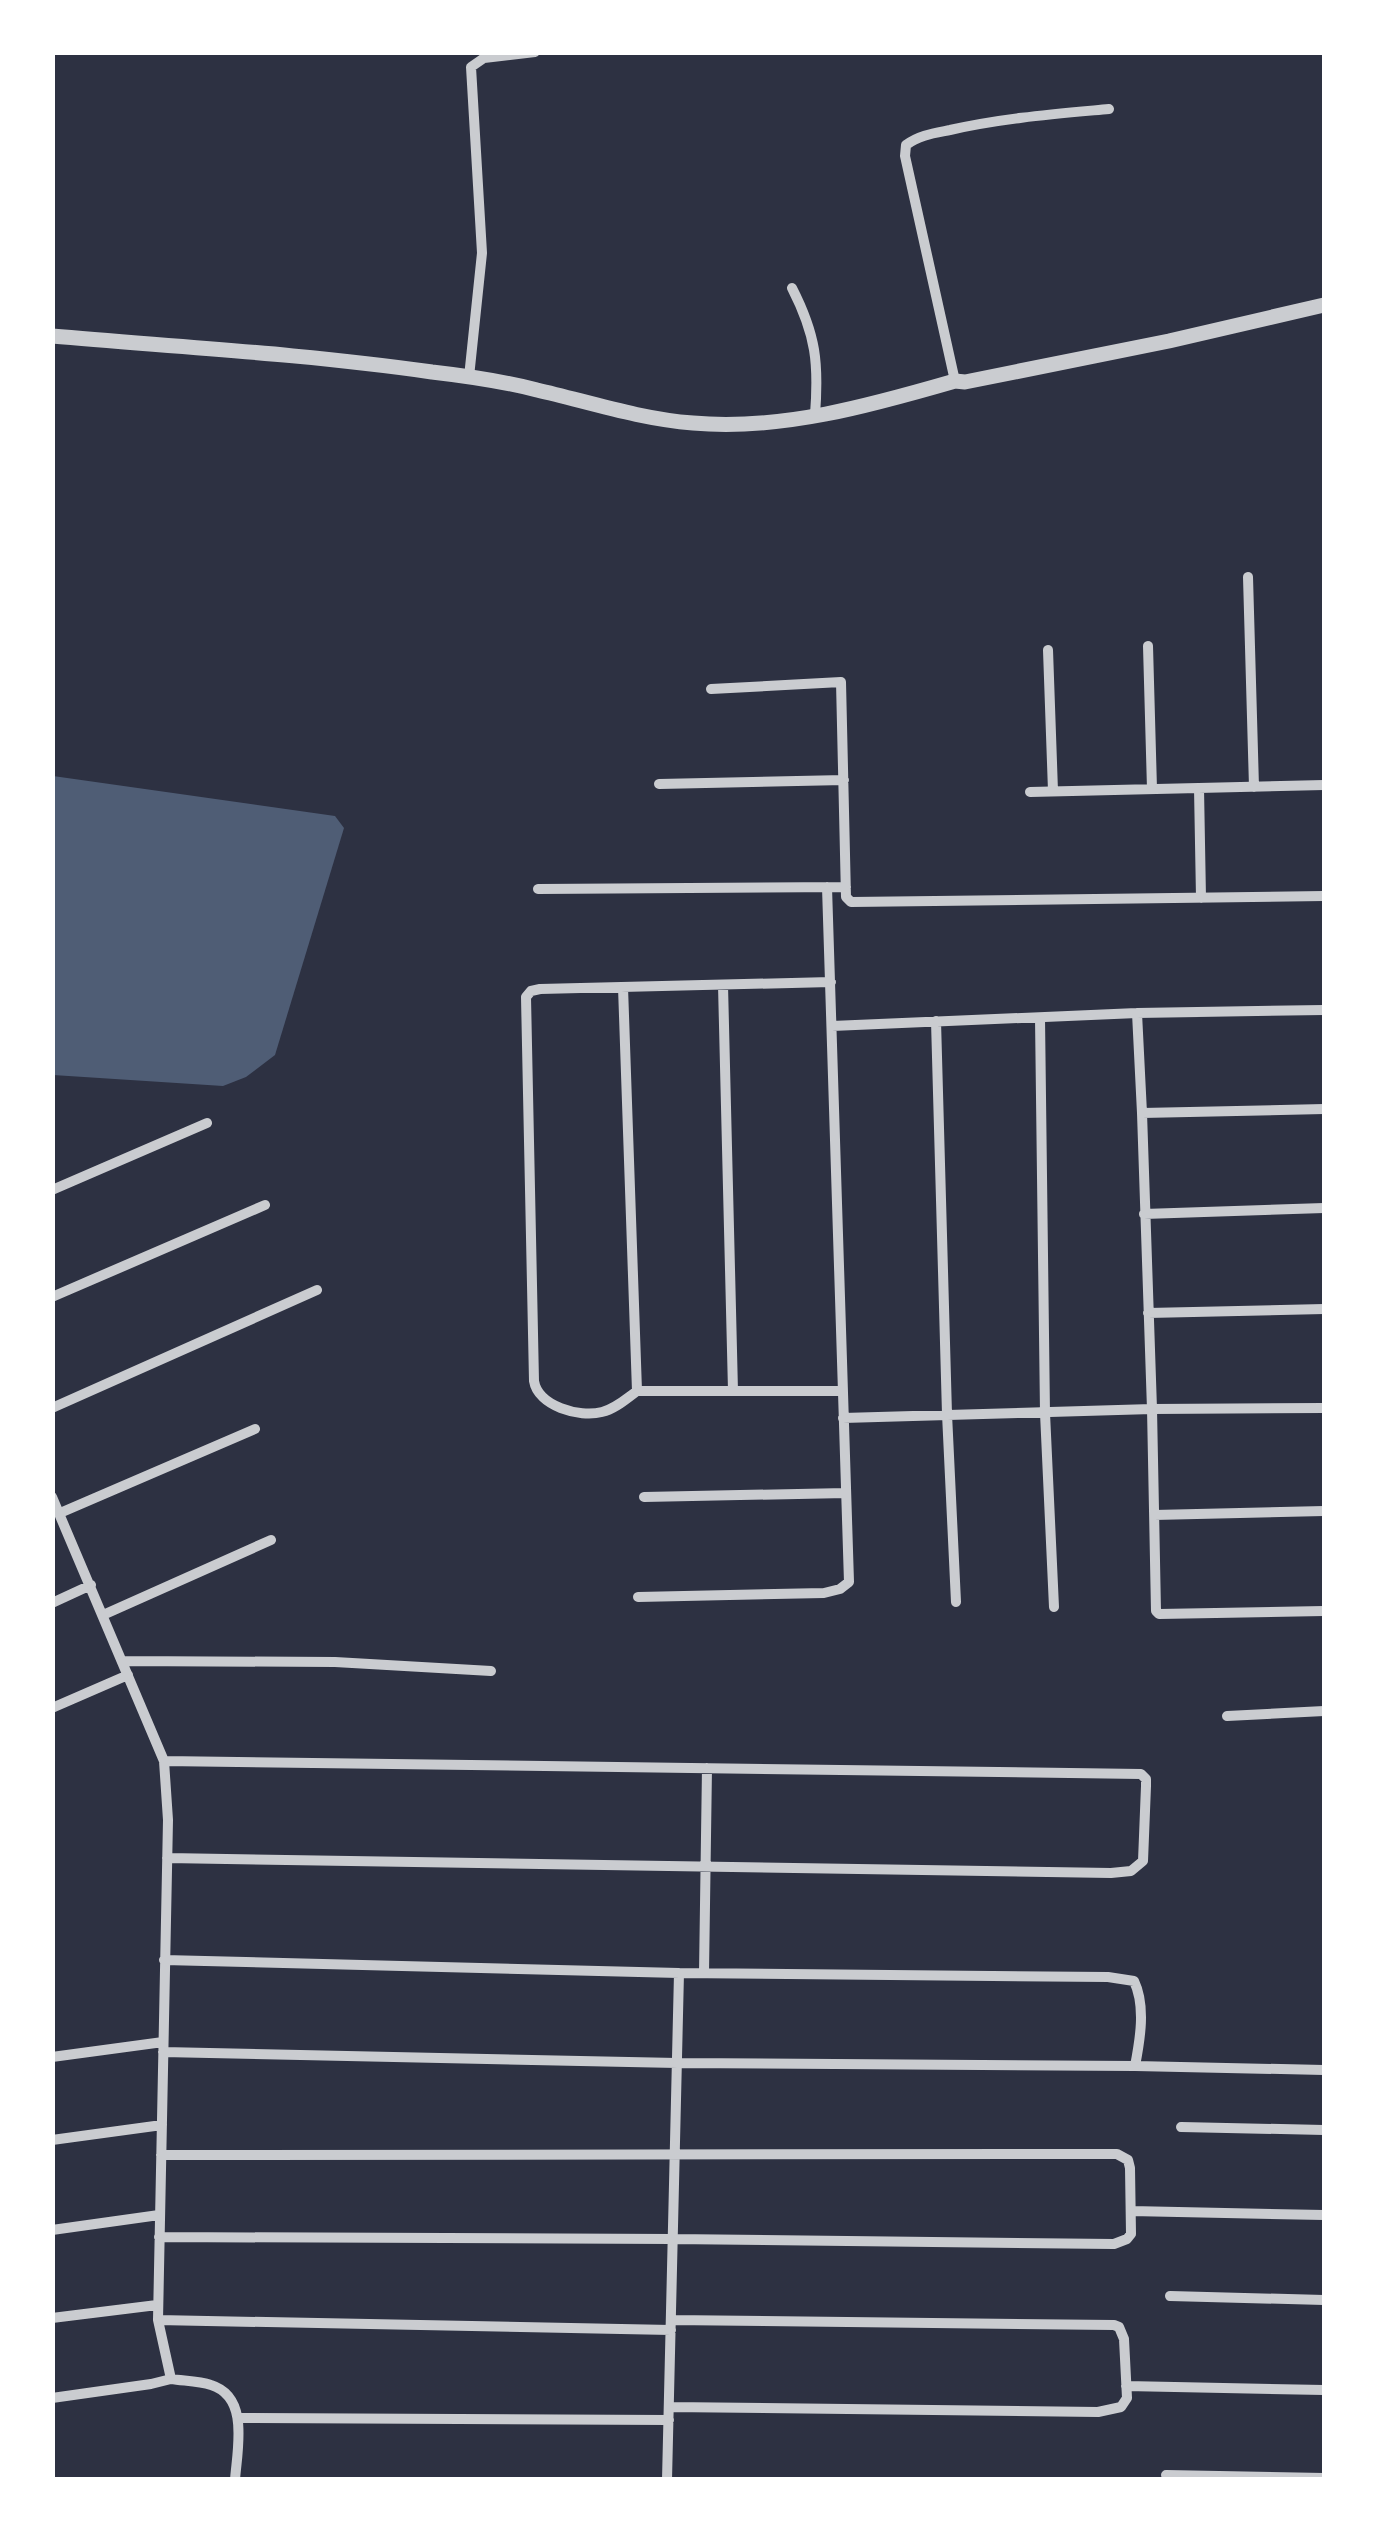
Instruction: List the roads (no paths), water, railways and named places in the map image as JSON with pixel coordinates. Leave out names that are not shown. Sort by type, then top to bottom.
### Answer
[{"type":"street","points":[[468,377],[482,253],[471,68],[484,58],[535,52]]},
{"type":"street","points":[[955,381],[905,156],[906,144],[915,138],[980,123],[1109,109]]},
{"type":"street","points":[[792,288],[807,318],[815,350],[815,415]]},
{"type":"street","points":[[52,336],[340,360],[468,377],[636,415],[693,424],[741,424],[858,408],[955,381],[1102,355],[1324,305]]},
{"type":"street","points":[[1248,577],[1254,787]]},
{"type":"street","points":[[1148,646],[1152,789]]},
{"type":"street","points":[[1048,650],[1052,791]]},
{"type":"street","points":[[712,689],[841,682],[846,897],[852,902],[1324,896]]},
{"type":"street","points":[[659,784],[844,780]]},
{"type":"street","points":[[1030,792],[1324,785]]},
{"type":"street","points":[[1198,788],[1201,898]]},
{"type":"street","points":[[638,1597],[824,1593],[849,1582],[827,887]]},
{"type":"street","points":[[538,889],[846,887]]},
{"type":"street","points":[[831,982],[540,988],[526,997],[534,1381],[535,1390],[544,1400],[584,1414],[614,1407],[637,1391],[843,1391]]},
{"type":"street","points":[[724,985],[733,1391]]},
{"type":"street","points":[[623,987],[637,1391]]},
{"type":"street","points":[[832,1026],[1137,1013],[1324,1010]]},
{"type":"street","points":[[1137,1013],[1152,1410],[1154,1606],[1159,1614],[1324,1611]]},
{"type":"street","points":[[1040,1018],[1045,1413],[1054,1607]]},
{"type":"street","points":[[936,1021],[956,1602]]},
{"type":"street","points":[[1142,1114],[1324,1110]]},
{"type":"street","points":[[52,1190],[207,1123]]},
{"type":"street","points":[[52,1297],[265,1205]]},
{"type":"street","points":[[1144,1214],[1324,1208]]},
{"type":"street","points":[[52,1408],[318,1290]]},
{"type":"street","points":[[1148,1313],[1324,1309]]},
{"type":"street","points":[[843,1418],[1324,1408]]},
{"type":"street","points":[[60,1513],[255,1429]]},
{"type":"street","points":[[644,1496],[846,1493]]},
{"type":"street","points":[[53,1498],[164,1761],[168,1820],[157,2305],[171,2379]]},
{"type":"street","points":[[1154,1514],[1324,1511]]},
{"type":"street","points":[[103,1616],[271,1540]]},
{"type":"street","points":[[52,1603],[90,1586]]},
{"type":"street","points":[[123,1662],[336,1662],[490,1671]]},
{"type":"street","points":[[52,1708],[128,1675]]},
{"type":"street","points":[[1227,1716],[1324,1711]]},
{"type":"street","points":[[164,1761],[1141,1774],[1146,1778],[1143,1861],[1132,1870],[1112,1873],[167,1858]]},
{"type":"street","points":[[704,1973],[706,1768]]},
{"type":"street","points":[[164,1960],[679,1974],[1108,1977],[1134,1981],[1140,2005],[1136,2066]]},
{"type":"street","points":[[667,2480],[679,1974]]},
{"type":"street","points":[[52,2057],[163,2047],[676,2063],[1324,2070]]},
{"type":"street","points":[[52,2140],[162,2125]]},
{"type":"street","points":[[1181,2127],[1324,2130]]},
{"type":"street","points":[[159,2237],[1114,2244],[1131,2234],[1130,2168],[1128,2160],[1118,2154],[161,2155]]},
{"type":"street","points":[[1131,2211],[1324,2215]]},
{"type":"street","points":[[52,2230],[159,2215]]},
{"type":"street","points":[[1170,2296],[1324,2300]]},
{"type":"street","points":[[52,2318],[157,2305]]},
{"type":"street","points":[[158,2320],[1114,2325],[1124,2338],[1127,2398],[1121,2407],[1098,2412],[669,2407]]},
{"type":"street","points":[[52,2398],[171,2379],[215,2386],[231,2401],[239,2418],[235,2480]]},
{"type":"street","points":[[1126,2386],[1324,2390]]},
{"type":"street","points":[[239,2418],[668,2420]]},
{"type":"street","points":[[1166,2475],[1324,2478]]},
{"type":"water","points":[[53,776],[335,816],[344,828],[275,1055],[246,1077],[223,1086],[53,1075]]}]
